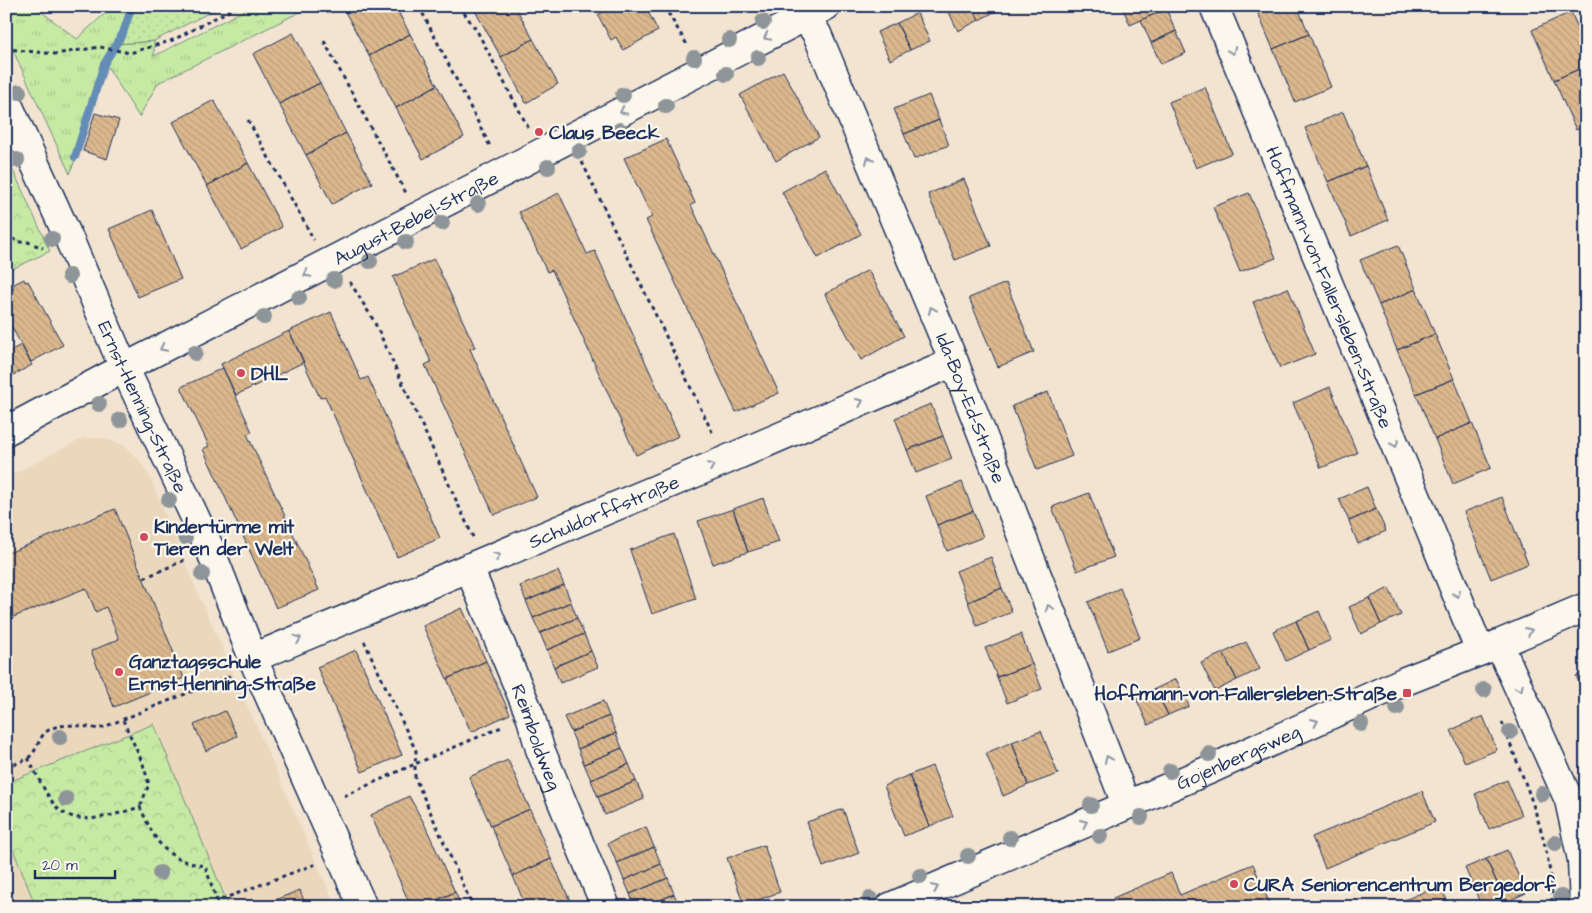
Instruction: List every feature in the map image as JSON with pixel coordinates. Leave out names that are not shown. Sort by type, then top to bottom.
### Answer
[{"type":"street","name":"Hoffmann-von-Fallersleben-Straße","points":[[1214,6],[1490,648],[1568,800],[1582,860],[1584,907]]},
{"type":"street","name":"Ida-Boy-Ed-Straße","points":[[814,12],[810,24],[817,34],[954,362],[1126,804]]},
{"type":"street","name":"August-Bebel-Straße","points":[[6,431],[124,368],[814,12]]},
{"type":"street","name":"Ernst-Henning-Straße","points":[[6,100],[70,241],[124,368],[210,549],[254,662],[363,907]]},
{"type":"street","name":"Schuldorffstraße","points":[[254,662],[352,617],[954,362]]},
{"type":"street","name":"Reimboldweg","points":[[476,565],[530,714],[540,749],[606,907]]},
{"type":"street","name":"Gojenbergsweg","points":[[890,907],[1218,766],[1405,681],[1490,648],[1586,607]]},
{"type":"path","points":[[6,52],[8,49],[55,54],[100,47],[130,53],[173,40],[238,6]]},
{"type":"path","points":[[419,6],[495,156]]},
{"type":"path","points":[[459,6],[477,31],[533,136]]},
{"type":"path","points":[[664,6],[686,43],[686,49]]},
{"type":"path","points":[[324,41],[410,200]]},
{"type":"path","points":[[248,120],[314,240]]},
{"type":"path","points":[[582,162],[726,460]]},
{"type":"path","points":[[6,233],[17,242],[28,242],[45,249],[51,247]]},
{"type":"path","points":[[354,287],[374,321],[476,565]]},
{"type":"path","points":[[144,578],[160,571]]},
{"type":"path","points":[[352,617],[416,751],[414,778],[473,907]]},
{"type":"path","points":[[6,767],[28,758],[36,748],[41,736],[51,729],[76,725],[99,729],[254,662]]},
{"type":"path","points":[[320,807],[530,714]]},
{"type":"path","points":[[1500,717],[1540,826],[1548,854],[1552,907]]},
{"type":"path","points":[[123,720],[143,764],[149,784],[140,807],[153,836],[170,854],[187,863],[205,866],[217,900],[293,872]]},
{"type":"path","points":[[28,758],[59,810],[77,819],[111,816],[140,807]]},
{"type":"shaded area","name":"Ganztagsschule Ernst-Henning-Straße","points":[[83,438],[103,438],[123,445],[139,460],[150,477],[197,591],[336,907],[6,907],[6,478]]},
{"type":"green space","points":[[6,6],[34,6],[77,39],[113,6],[132,6],[123,33],[117,44],[154,41],[154,56],[253,6],[312,6],[158,83],[139,117],[107,66],[70,174],[6,35]]},
{"type":"green space","points":[[132,6],[222,6],[154,41],[117,44],[123,33]]},
{"type":"green space","points":[[6,155],[50,251],[6,272]]},
{"type":"green space","points":[[154,724],[229,907],[36,907],[6,832],[6,783]]},
{"type":"building","points":[[342,6],[395,6],[410,34],[369,56]]},
{"type":"building","points":[[478,6],[515,6],[533,39],[501,57],[474,9]]},
{"type":"building","points":[[600,6],[645,6],[658,31],[623,50],[616,37],[611,40],[598,15],[603,12]]},
{"type":"building","points":[[946,6],[972,6],[979,20],[958,31]]},
{"type":"building","points":[[972,6],[998,6],[1000,9],[979,20]]},
{"type":"building","points":[[1122,6],[1165,6],[1166,9],[1130,25]]},
{"type":"building","points":[[1255,6],[1297,6],[1309,34],[1273,49]]},
{"type":"building","points":[[1166,9],[1176,31],[1151,43],[1141,20]]},
{"type":"building","points":[[1571,12],[1586,47],[1586,66],[1554,80],[1532,30]]},
{"type":"building","points":[[917,13],[930,41],[910,50],[897,23]]},
{"type":"building","points":[[897,23],[910,50],[890,60],[877,32]]},
{"type":"building","points":[[1176,31],[1186,53],[1161,64],[1151,43]]},
{"type":"building","points":[[293,33],[320,83],[279,104],[253,54]]},
{"type":"building","points":[[410,34],[437,85],[396,108],[369,56]]},
{"type":"building","points":[[1309,34],[1331,87],[1295,102],[1273,49]]},
{"type":"building","points":[[533,39],[558,84],[526,103],[501,57]]},
{"type":"building","points":[[1586,66],[1586,126],[1576,130],[1554,80]]},
{"type":"building","points":[[783,71],[819,137],[776,161],[740,95]]},
{"type":"building","points":[[320,83],[346,133],[306,155],[279,104]]},
{"type":"building","points":[[437,85],[464,137],[423,159],[396,108]]},
{"type":"building","points":[[1205,87],[1232,153],[1196,168],[1169,102]]},
{"type":"building","points":[[929,95],[939,120],[904,134],[894,109]]},
{"type":"building","points":[[214,100],[248,163],[207,186],[173,122]]},
{"type":"building","points":[[1343,112],[1366,166],[1328,182],[1305,128]]},
{"type":"building","points":[[95,113],[119,120],[107,159],[83,151]]},
{"type":"building","points":[[939,120],[949,145],[914,159],[904,134]]},
{"type":"building","points":[[346,133],[372,183],[332,204],[306,155]]},
{"type":"building","points":[[666,139],[695,203],[691,205],[779,393],[736,412],[646,220],[652,217],[624,158]]},
{"type":"building","points":[[248,163],[282,227],[241,249],[207,186]]},
{"type":"building","points":[[1366,166],[1388,220],[1351,236],[1328,182]]},
{"type":"building","points":[[825,168],[861,234],[818,258],[782,192]]},
{"type":"building","points":[[964,179],[991,246],[955,260],[928,194]]},
{"type":"building","points":[[559,193],[587,254],[595,251],[679,436],[636,455],[552,270],[547,272],[519,212]]},
{"type":"building","points":[[1249,193],[1276,258],[1240,272],[1213,207]]},
{"type":"building","points":[[152,210],[181,279],[138,297],[109,229]]},
{"type":"building","points":[[1398,245],[1416,289],[1379,305],[1360,260]]},
{"type":"building","points":[[434,259],[475,347],[470,349],[537,497],[494,515],[425,365],[431,362],[393,277]]},
{"type":"building","points":[[868,270],[904,336],[861,360],[825,294]]},
{"type":"building","points":[[24,279],[25,282],[28,281],[63,345],[31,362],[6,317],[6,293],[14,289],[12,285]]},
{"type":"building","points":[[1006,283],[1034,352],[998,367],[969,298]]},
{"type":"building","points":[[1288,288],[1315,354],[1280,368],[1253,302]]},
{"type":"building","points":[[1416,289],[1435,334],[1397,350],[1379,305]]},
{"type":"building","points":[[331,312],[361,380],[368,377],[440,538],[397,557],[325,396],[320,398],[289,331]]},
{"type":"building","points":[[289,331],[304,362],[236,395],[221,364]]},
{"type":"building","points":[[1435,334],[1454,379],[1416,394],[1397,350]]},
{"type":"building","points":[[21,345],[32,365],[6,379],[6,353]]},
{"type":"building","points":[[223,368],[252,432],[247,434],[319,590],[276,608],[203,449],[209,446],[181,387]]},
{"type":"building","points":[[1454,379],[1472,423],[1435,439],[1416,394]]},
{"type":"building","points":[[1330,387],[1357,453],[1321,468],[1293,403]]},
{"type":"building","points":[[1048,392],[1072,456],[1037,470],[1012,406]]},
{"type":"building","points":[[931,404],[943,436],[907,450],[895,418]]},
{"type":"building","points":[[1472,423],[1491,468],[1453,484],[1435,439]]},
{"type":"building","points":[[943,436],[952,459],[916,473],[907,450]]},
{"type":"building","points":[[962,482],[973,511],[937,525],[926,496]]},
{"type":"building","points":[[1367,487],[1376,509],[1349,521],[1339,499]]},
{"type":"building","points":[[1089,493],[1114,557],[1077,571],[1052,507]]},
{"type":"building","points":[[1502,497],[1528,564],[1491,579],[1464,512]]},
{"type":"building","points":[[763,498],[779,542],[748,552],[733,509]]},
{"type":"building","points":[[115,509],[184,678],[114,707],[91,651],[119,639],[106,607],[96,612],[86,588],[6,620],[6,554]]},
{"type":"building","points":[[733,509],[748,552],[713,564],[698,521]]},
{"type":"building","points":[[1376,509],[1386,531],[1358,544],[1349,521]]},
{"type":"building","points":[[973,511],[983,537],[947,551],[937,525]]},
{"type":"building","points":[[674,534],[696,599],[652,614],[630,550]]},
{"type":"building","points":[[991,557],[1002,588],[968,602],[956,571]]},
{"type":"building","points":[[558,571],[564,585],[526,601],[520,586]]},
{"type":"building","points":[[564,585],[571,602],[533,618],[526,601]]},
{"type":"building","points":[[1002,588],[1012,612],[977,626],[968,602]]},
{"type":"building","points":[[1120,588],[1140,638],[1108,651],[1088,602]]},
{"type":"building","points":[[1389,588],[1401,615],[1381,624],[1369,598]]},
{"type":"building","points":[[1369,598],[1381,624],[1361,634],[1349,607]]},
{"type":"building","points":[[571,602],[577,618],[540,633],[533,618]]},
{"type":"building","points":[[462,608],[486,661],[447,679],[423,626]]},
{"type":"building","points":[[1319,611],[1331,640],[1309,650],[1296,621]]},
{"type":"building","points":[[577,618],[584,634],[547,650],[540,633]]},
{"type":"building","points":[[1296,621],[1309,650],[1286,661],[1273,631]]},
{"type":"building","points":[[584,634],[591,651],[554,667],[547,650]]},
{"type":"building","points":[[1021,634],[1032,664],[997,677],[985,648]]},
{"type":"building","points":[[1246,642],[1260,669],[1237,680],[1223,653]]},
{"type":"building","points":[[356,650],[402,755],[362,772],[317,667]]},
{"type":"building","points":[[591,651],[598,667],[560,683],[554,667]]},
{"type":"building","points":[[1223,653],[1237,680],[1215,691],[1201,663]]},
{"type":"building","points":[[486,661],[510,714],[471,732],[447,679]]},
{"type":"building","points":[[1032,664],[1042,689],[1007,703],[997,677]]},
{"type":"building","points":[[1586,671],[1586,697],[1576,676]]},
{"type":"building","points":[[1176,679],[1189,706],[1168,715],[1155,689]]},
{"type":"building","points":[[1155,689],[1168,715],[1148,725],[1136,698]]},
{"type":"building","points":[[603,701],[609,716],[571,732],[564,717]]},
{"type":"building","points":[[225,711],[237,736],[206,751],[194,725]]},
{"type":"building","points":[[609,716],[616,733],[578,749],[571,732]]},
{"type":"building","points":[[1483,716],[1497,750],[1465,763],[1451,730]]},
{"type":"building","points":[[1041,731],[1058,774],[1028,785],[1012,742]]},
{"type":"building","points":[[616,733],[622,748],[584,764],[578,749]]},
{"type":"building","points":[[1012,742],[1028,785],[1003,796],[986,753]]},
{"type":"building","points":[[622,748],[629,764],[591,780],[584,764]]},
{"type":"building","points":[[508,760],[530,809],[491,826],[469,777]]},
{"type":"building","points":[[629,764],[636,781],[598,797],[591,780]]},
{"type":"building","points":[[932,766],[953,816],[930,826],[909,775]]},
{"type":"building","points":[[909,775],[930,826],[904,836],[884,786]]},
{"type":"building","points":[[1507,780],[1522,815],[1489,829],[1475,794]]},
{"type":"building","points":[[636,781],[644,799],[605,815],[598,797]]},
{"type":"building","points":[[1422,791],[1435,822],[1325,868],[1312,837]]},
{"type":"building","points":[[409,796],[424,823],[455,892],[421,907],[411,907],[371,815]]},
{"type":"building","points":[[530,809],[551,859],[513,876],[491,826]]},
{"type":"building","points":[[843,809],[859,853],[823,867],[807,822]]},
{"type":"building","points":[[646,827],[654,847],[617,863],[608,843]]},
{"type":"building","points":[[764,845],[780,892],[744,905],[727,858]]},
{"type":"building","points":[[654,847],[661,864],[624,880],[617,863]]},
{"type":"building","points":[[1507,850],[1526,893],[1506,902],[1486,859]]},
{"type":"building","points":[[551,859],[573,907],[526,907],[513,876]]},
{"type":"building","points":[[1486,859],[1506,902],[1497,907],[1482,907],[1465,868]]},
{"type":"building","points":[[661,864],[668,878],[630,894],[624,880]]},
{"type":"building","name":"CURA Seniorencentrum Bergedorf","points":[[1253,864],[1271,907],[1116,907],[1113,898],[1171,873],[1180,895]]},
{"type":"building","points":[[668,878],[674,894],[644,907],[635,907],[630,894]]},
{"type":"building","points":[[1440,885],[1450,907],[1403,907],[1400,902]]},
{"type":"building","points":[[300,890],[306,907],[259,907],[270,902]]},
{"type":"building","points":[[455,892],[462,907],[421,907]]},
{"type":"building","points":[[674,894],[680,907],[644,907]]},
{"type":"waterway","points":[[75,157],[104,64],[123,33],[132,6]]},
{"type":"place","name":"Claus Beeck","points":[[539,132]]},
{"type":"place","name":"DHL","points":[[241,373]]},
{"type":"place","name":"Kindertürme mit Tieren der Welt","points":[[144,537]]},
{"type":"place","name":"Ganztagsschule Ernst-Henning-Straße","points":[[119,672]]},
{"type":"place","name":"Hoffmann-von-Fallersleben-Straße","points":[[1407,693]]},
{"type":"place","name":"CURA Seniorencentrum Bergedorf","points":[[1234,884]]}]
